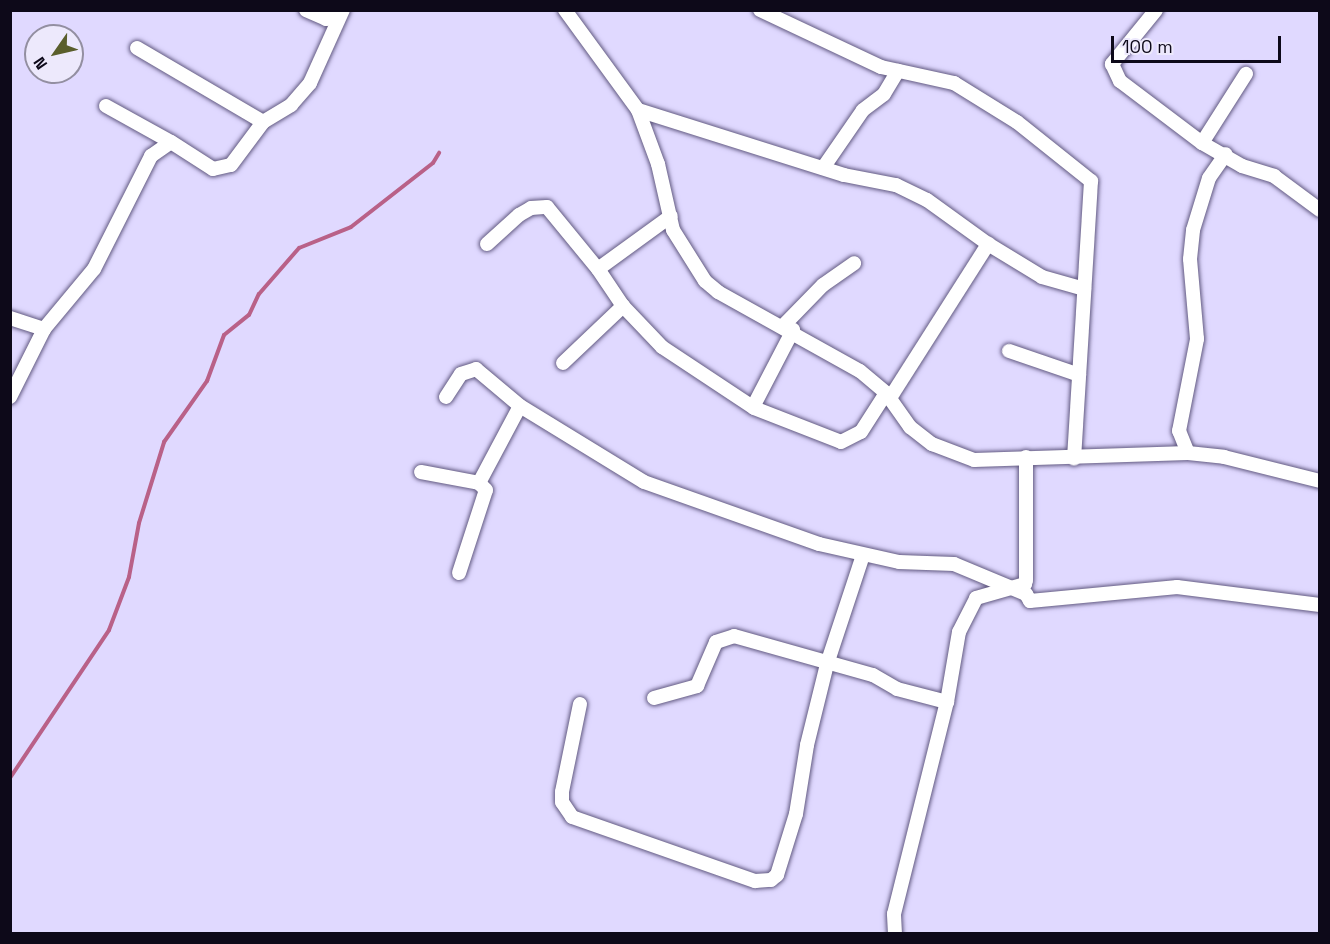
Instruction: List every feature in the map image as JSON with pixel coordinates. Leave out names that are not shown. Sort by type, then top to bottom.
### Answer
[{"type":"street","points":[[306,10],[326,19],[342,10]]},
{"type":"street","points":[[106,106],[171,142],[213,169],[222,170],[231,165],[263,122],[291,105],[310,83],[342,10]]},
{"type":"street","points":[[565,10],[638,110],[651,138],[682,249],[705,281],[718,292],[788,328],[860,371],[888,395],[910,427],[951,453],[974,460],[1188,453],[1224,457],[1320,481]]},
{"type":"street","points":[[760,10],[832,42],[851,55],[898,71],[954,83],[1017,122],[1091,181],[1074,458]]},
{"type":"street","points":[[1156,10],[1112,64],[1113,72],[1120,81],[1202,143],[1226,154],[1242,166],[1274,176],[1320,210]]},
{"type":"street","points":[[137,48],[263,122]]},
{"type":"street","points":[[823,168],[863,110],[884,94],[898,71]]},
{"type":"street","points":[[1202,143],[1246,74]]},
{"type":"street","points":[[638,110],[823,168],[896,185],[927,200],[988,244],[1042,277],[1084,290]]},
{"type":"street","points":[[10,397],[44,329],[89,277],[151,156],[171,142]]},
{"type":"street","points":[[1188,453],[1179,431],[1197,339],[1190,259],[1193,230],[1209,178],[1226,154]]},
{"type":"street","points":[[487,244],[519,215],[531,208],[547,207],[598,269],[623,306],[662,347],[753,407],[841,442],[861,432],[988,244]]},
{"type":"street","points":[[598,269],[671,216]]},
{"type":"street","points":[[753,407],[788,328],[824,285],[854,262]]},
{"type":"street","points":[[563,363],[623,306]]},
{"type":"street","points":[[10,318],[44,329]]},
{"type":"street","points":[[1009,351],[1078,375]]},
{"type":"street","points":[[446,397],[461,374],[476,369],[520,406],[644,482],[819,544],[899,562],[954,564],[1008,588],[1025,589]]},
{"type":"street","points":[[479,483],[520,406]]},
{"type":"street","points":[[1026,457],[1028,574],[1025,589],[1030,602],[1043,603],[1177,587],[1320,605]]},
{"type":"street","points":[[421,472],[479,483],[486,490],[459,573]]},
{"type":"street","points":[[580,705],[562,792],[562,802],[572,817],[764,882],[777,875],[796,814],[807,745],[827,664],[863,555]]},
{"type":"street","points":[[895,933],[894,915],[947,702],[959,632],[976,598],[1008,588]]},
{"type":"street","points":[[654,698],[698,686],[716,642],[734,636],[827,664],[873,675],[897,689],[947,702]]},
{"type":"waterway","points":[[10,778],[109,630],[129,577],[139,523],[164,442],[207,381],[224,335],[249,315],[259,294],[299,248],[351,227],[433,163],[439,153]]}]
